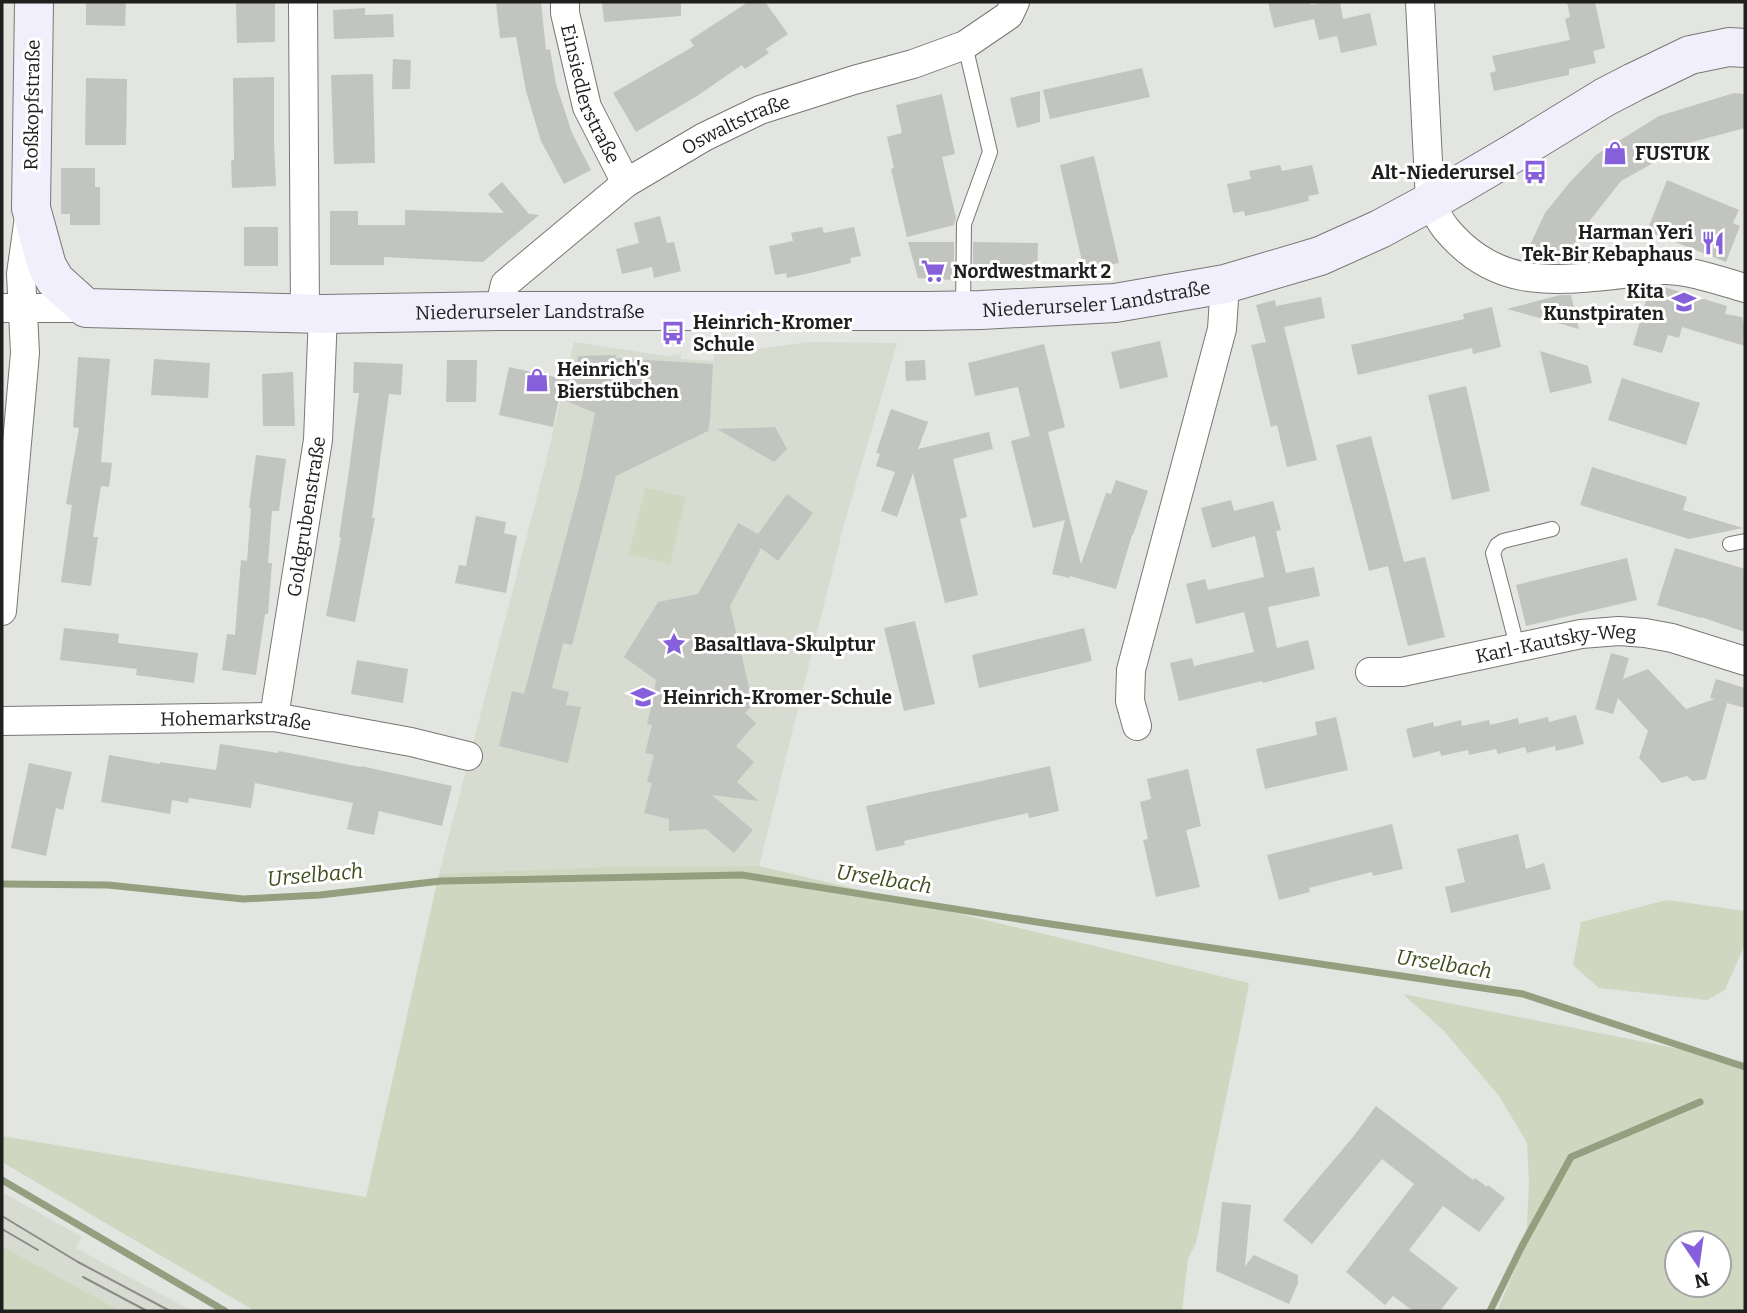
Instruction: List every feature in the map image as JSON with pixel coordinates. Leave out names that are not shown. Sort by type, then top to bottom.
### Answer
[{"type":"main road","name":"Roßkopfstraße","points":[[34,2],[30,208],[47,266],[55,281],[86,308]]},
{"type":"main road","name":"Niederurseler Landstraße","points":[[86,308],[314,314],[963,310],[1115,303],[1225,284],[1320,257],[1430,202],[1634,82],[1690,55],[1729,47],[1745,48]]},
{"type":"street","name":"Goldgrubenstraße","points":[[274,717],[318,440],[303,2]]},
{"type":"street","name":"Einsiedlerstraße","points":[[565,2],[565,13],[587,107],[626,183]]},
{"type":"street","name":"Oswaltstraße","points":[[499,311],[505,284],[626,183],[704,137],[760,110],[913,64],[965,45],[1009,15],[1014,2]]},
{"type":"street","points":[[1420,2],[1430,202],[1446,229],[1472,254],[1507,272],[1541,279],[1666,270],[1689,273],[1745,288]]},
{"type":"street","name":"Roßkopfstraße","points":[[2,611],[25,353],[12,308],[21,274],[30,208]]},
{"type":"street","name":"Niederurseler Landstraße","points":[[1138,726],[1130,701],[1131,670],[1222,329],[1225,284]]},
{"type":"street","name":"Niederurseler Landstraße","points":[[12,308],[86,308]]},
{"type":"street","name":"Karl-Kautsky-Weg","points":[[1370,672],[1402,672],[1517,646],[1581,634],[1619,631],[1672,638],[1744,662]]},
{"type":"street","name":"Hohemarkstraße","points":[[2,721],[274,717],[411,742],[468,756]]},
{"type":"lane","points":[[963,310],[964,224],[990,152],[965,45]]},
{"type":"lane","points":[[1517,646],[1493,553],[1503,541],[1552,529]]},
{"type":"lane","points":[[1730,544],[1745,541]]},
{"type":"shaded area","name":"Heinrich-Kromer-Schule","points":[[574,342],[666,356],[681,354],[681,359],[714,361],[714,352],[729,353],[809,342],[897,343],[843,528],[759,866],[604,867],[439,874],[545,466]]},
{"type":"shaded area","points":[[2,1192],[82,1237],[76,1248],[192,1311],[121,1311],[2,1246]]},
{"type":"green space","points":[[645,488],[686,497],[670,564],[629,554]]},
{"type":"green space","points":[[759,866],[1249,983],[1196,1243],[1188,1259],[1182,1311],[255,1311],[2,1162],[2,1136],[366,1197],[439,874],[604,867]]},
{"type":"green space","points":[[1667,900],[1745,911],[1745,944],[1725,990],[1707,1000],[1599,988],[1573,965],[1581,922]]},
{"type":"green space","points":[[1403,994],[1745,1062],[1745,1311],[1497,1311],[1526,1244],[1529,1182],[1527,1143],[1499,1096],[1444,1031]]},
{"type":"green space","points":[[2,1246],[121,1311],[2,1311]]},
{"type":"building","points":[[86,2],[126,2],[125,26],[86,25]]},
{"type":"building","points":[[236,2],[275,2],[275,42],[237,43]]},
{"type":"building","points":[[496,2],[541,2],[546,50],[550,49],[556,84],[572,133],[591,170],[564,184],[541,141],[526,91],[516,37],[500,38]]},
{"type":"building","points":[[602,2],[681,2],[681,16],[604,22]]},
{"type":"building","points":[[748,2],[765,2],[788,34],[766,49],[769,53],[745,69],[742,65],[697,96],[636,132],[613,93],[694,46],[690,40]]},
{"type":"building","points":[[1268,2],[1310,2],[1311,5],[1340,2],[1343,19],[1370,13],[1377,45],[1341,53],[1337,36],[1319,40],[1314,19],[1274,28]]},
{"type":"building","points":[[1567,2],[1595,2],[1605,48],[1593,51],[1596,63],[1569,69],[1569,75],[1494,91],[1490,73],[1496,71],[1492,56],[1570,40],[1565,19],[1570,17]]},
{"type":"building","points":[[365,8],[365,15],[393,14],[394,37],[334,39],[333,10]]},
{"type":"building","points":[[393,59],[411,60],[410,89],[392,89]]},
{"type":"building","points":[[1142,68],[1150,97],[1050,119],[1043,90]]},
{"type":"building","points":[[373,74],[375,163],[334,164],[331,75]]},
{"type":"building","points":[[274,77],[276,186],[232,188],[233,78]]},
{"type":"building","points":[[86,78],[127,79],[126,145],[85,145]]},
{"type":"building","points":[[1040,91],[1040,122],[1017,128],[1010,98]]},
{"type":"building","points":[[1734,93],[1745,94],[1745,128],[1681,145],[1683,142],[1621,181],[1580,233],[1566,260],[1530,245],[1545,213],[1596,155],[1659,116]]},
{"type":"building","points":[[942,94],[955,154],[942,157],[956,218],[954,225],[907,237],[891,169],[894,168],[887,137],[902,133],[896,105]]},
{"type":"building","points":[[1094,156],[1119,263],[1084,270],[1060,165]]},
{"type":"building","points":[[1280,165],[1282,171],[1312,165],[1319,194],[1308,196],[1309,201],[1245,216],[1244,211],[1233,213],[1227,184],[1251,179],[1249,171]]},
{"type":"building","points":[[61,168],[95,168],[95,187],[100,187],[100,225],[70,225],[70,214],[61,214]]},
{"type":"building","points":[[1667,180],[1739,210],[1733,223],[1740,226],[1726,262],[1647,231]]},
{"type":"building","points":[[502,182],[529,214],[539,215],[483,262],[384,257],[384,265],[330,265],[330,211],[358,211],[358,225],[405,225],[405,210],[504,213],[488,194]]},
{"type":"building","points":[[660,216],[667,243],[674,242],[681,271],[654,278],[652,267],[622,274],[616,249],[639,243],[634,223]]},
{"type":"building","points":[[244,227],[278,227],[278,266],[244,266]]},
{"type":"building","points":[[822,227],[824,233],[854,227],[861,256],[850,258],[851,263],[787,278],[786,273],[775,275],[769,246],[793,241],[791,233]]},
{"type":"building","points":[[908,242],[954,242],[954,280],[918,278]]},
{"type":"building","points":[[973,242],[1038,243],[1037,277],[973,276]]},
{"type":"building","points":[[1661,286],[1727,306],[1725,314],[1742,317],[1745,346],[1682,327],[1679,338],[1668,335],[1662,353],[1633,345],[1650,287]]},
{"type":"building","points":[[1560,295],[1571,295],[1579,329],[1507,309]]},
{"type":"building","points":[[1321,297],[1325,318],[1284,327],[1317,460],[1287,467],[1277,425],[1271,427],[1251,345],[1266,342],[1256,305],[1275,300],[1276,306]]},
{"type":"building","points":[[1492,307],[1501,347],[1473,354],[1472,348],[1358,375],[1351,345],[1464,319],[1463,314]]},
{"type":"building","points":[[1160,341],[1168,377],[1120,389],[1111,352]]},
{"type":"building","points":[[1044,344],[1065,427],[1048,432],[1081,564],[1106,493],[1111,494],[1116,480],[1148,491],[1116,589],[1070,576],[1052,574],[1065,520],[1033,528],[1011,441],[1030,436],[1018,387],[975,396],[968,363]]},
{"type":"building","points":[[1540,351],[1588,366],[1592,383],[1550,393]]},
{"type":"building","points":[[616,355],[615,358],[713,364],[710,419],[708,431],[616,476],[572,645],[563,643],[552,688],[569,692],[566,705],[581,707],[568,763],[499,746],[512,691],[524,694],[582,477],[595,413],[559,398],[553,427],[499,415],[509,367],[573,381],[578,356]]},
{"type":"building","points":[[78,357],[110,359],[101,462],[112,463],[109,487],[101,486],[93,537],[98,537],[91,586],[61,582],[72,505],[66,504],[79,428],[73,427]]},
{"type":"building","points":[[154,359],[210,363],[208,398],[151,395]]},
{"type":"building","points":[[447,360],[477,360],[476,402],[446,402]]},
{"type":"building","points":[[925,360],[926,380],[906,381],[905,361]]},
{"type":"building","points":[[354,362],[403,364],[401,395],[389,394],[372,518],[375,518],[355,622],[326,616],[341,538],[339,537],[359,393],[353,393]]},
{"type":"building","points":[[293,372],[295,426],[263,426],[262,374]]},
{"type":"building","points":[[1622,378],[1700,403],[1686,445],[1608,420]]},
{"type":"building","points":[[1466,386],[1490,491],[1452,500],[1428,395]]},
{"type":"building","points":[[891,409],[928,422],[918,449],[989,432],[993,449],[953,459],[967,517],[960,519],[978,595],[945,603],[913,473],[897,517],[881,511],[895,472],[876,466],[880,454],[876,453]]},
{"type":"building","points":[[775,427],[787,449],[774,462],[717,429]]},
{"type":"building","points":[[1371,436],[1404,562],[1425,557],[1445,637],[1408,646],[1388,566],[1369,571],[1336,445]]},
{"type":"building","points":[[256,455],[286,459],[279,511],[272,511],[268,614],[265,614],[256,675],[222,670],[227,634],[235,635],[241,560],[247,561],[249,508]]},
{"type":"building","points":[[1592,467],[1687,497],[1683,510],[1743,528],[1689,539],[1580,505]]},
{"type":"building","points":[[787,494],[813,513],[778,561],[761,548],[730,606],[750,691],[758,699],[745,713],[756,723],[736,746],[754,762],[737,782],[759,801],[712,795],[753,830],[734,853],[706,829],[669,831],[669,819],[644,813],[652,783],[647,782],[654,755],[645,753],[652,725],[647,724],[656,680],[624,657],[658,602],[698,594],[738,523],[758,534]]},
{"type":"building","points":[[1231,500],[1234,511],[1273,501],[1281,530],[1276,531],[1286,573],[1314,567],[1320,596],[1268,607],[1277,648],[1308,640],[1315,669],[1179,701],[1170,663],[1192,658],[1194,666],[1254,652],[1244,612],[1196,624],[1186,584],[1205,579],[1208,590],[1264,577],[1255,536],[1212,548],[1201,508]]},
{"type":"building","points":[[476,516],[506,522],[504,533],[517,536],[506,593],[455,583],[459,565],[466,566]]},
{"type":"building","points":[[1675,548],[1745,569],[1745,632],[1657,605]]},
{"type":"building","points":[[1627,558],[1637,600],[1526,626],[1516,585]]},
{"type":"building","points":[[915,621],[935,704],[904,711],[884,628]]},
{"type":"building","points":[[64,628],[119,634],[118,643],[198,653],[194,683],[136,675],[137,669],[60,660]]},
{"type":"building","points":[[1084,628],[1092,661],[979,688],[972,655]]},
{"type":"building","points":[[1611,653],[1629,658],[1623,679],[1648,669],[1686,709],[1715,699],[1710,698],[1716,679],[1745,688],[1745,708],[1727,703],[1706,779],[1693,781],[1687,776],[1662,783],[1639,758],[1648,731],[1618,698],[1613,714],[1595,709]]},
{"type":"building","points":[[357,660],[408,669],[403,703],[351,694]]},
{"type":"building","points":[[1576,715],[1584,744],[1556,751],[1555,746],[1527,753],[1525,747],[1498,754],[1496,749],[1469,755],[1468,750],[1441,756],[1440,751],[1413,758],[1406,729],[1433,722],[1434,727],[1461,720],[1462,726],[1489,720],[1490,725],[1518,718],[1519,724],[1548,717],[1549,722]]},
{"type":"building","points":[[1336,717],[1348,770],[1265,789],[1256,749],[1317,735],[1315,722]]},
{"type":"building","points":[[220,744],[278,753],[279,751],[452,786],[442,826],[379,811],[374,835],[347,829],[353,803],[255,783],[251,808],[189,798],[188,803],[172,800],[170,814],[101,802],[109,755],[216,770]]},
{"type":"building","points":[[29,763],[72,772],[63,810],[56,808],[46,856],[11,848]]},
{"type":"building","points":[[1050,766],[1059,811],[1029,818],[1028,813],[904,841],[905,845],[876,851],[866,806]]},
{"type":"building","points":[[1188,769],[1201,826],[1186,830],[1200,887],[1156,897],[1143,840],[1148,839],[1140,802],[1151,799],[1147,779]]},
{"type":"building","points":[[1392,824],[1403,869],[1373,876],[1372,872],[1340,880],[1279,900],[1267,855]]},
{"type":"building","points":[[1518,834],[1526,869],[1544,863],[1551,889],[1451,913],[1445,887],[1465,882],[1457,849]]},
{"type":"building","points":[[1376,1106],[1473,1180],[1475,1178],[1487,1187],[1488,1185],[1505,1198],[1479,1232],[1443,1206],[1409,1250],[1458,1288],[1440,1311],[1413,1311],[1393,1296],[1385,1305],[1346,1272],[1414,1184],[1382,1159],[1312,1244],[1283,1220]]},
{"type":"building","points":[[1222,1202],[1251,1205],[1245,1266],[1254,1255],[1298,1275],[1298,1283],[1289,1304],[1216,1271]]},
{"type":"waterway","name":"Urselbach","points":[[2,884],[108,885],[243,899],[320,895],[441,881],[742,875],[1523,994],[1745,1067]]},
{"type":"waterway","name":"Urselbach","points":[[1490,1311],[1571,1157],[1700,1102]]},
{"type":"waterway","name":"Urselbach","points":[[2,1180],[225,1311]]},
{"type":"tram line","points":[[2,1216],[78,1262],[170,1311]]},
{"type":"tram line","points":[[2,1229],[38,1250]]},
{"type":"tram line","points":[[83,1277],[147,1311]]},
{"type":"place","name":"FUSTUK","points":[[1615,153]]},
{"type":"place","name":"Alt-Niederursel","points":[[1535,172]]},
{"type":"place","name":"Harman Yeri Tek-Bir Kebaphaus","points":[[1713,243]]},
{"type":"place","name":"Nordwestmarkt 2","points":[[933,271]]},
{"type":"place","name":"Kita Kunstpiraten","points":[[1684,302]]},
{"type":"place","name":"Heinrich-Kromer Schule","points":[[673,333]]},
{"type":"place","name":"Heinrich's Bierstübchen","points":[[537,380]]},
{"type":"place","name":"Basaltlava-Skulptur","points":[[674,644]]},
{"type":"place","name":"Heinrich-Kromer-Schule","points":[[643,697]]}]
